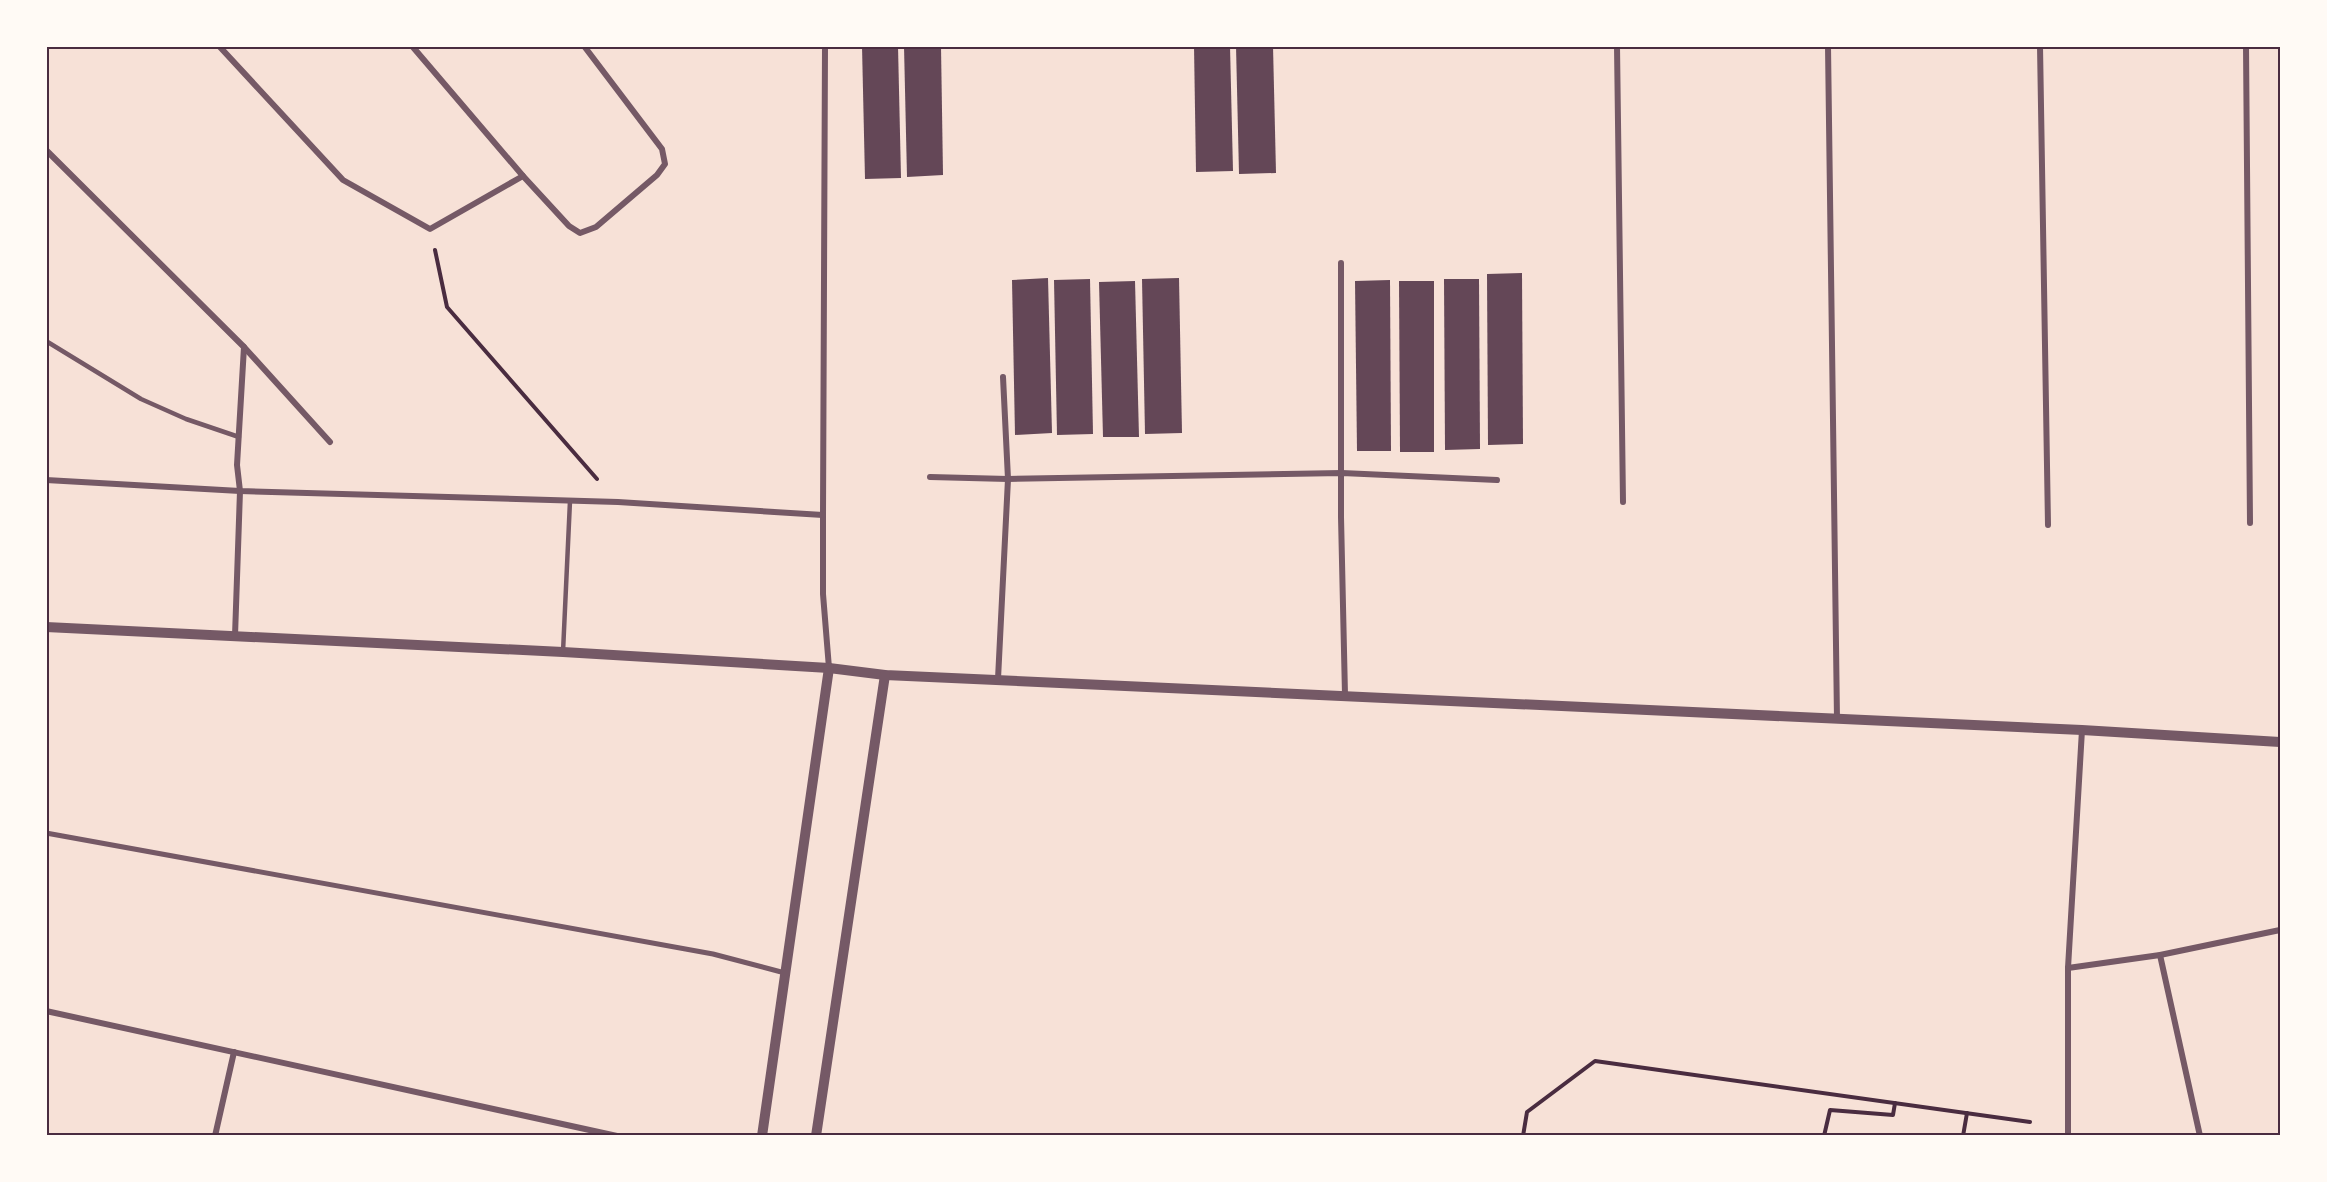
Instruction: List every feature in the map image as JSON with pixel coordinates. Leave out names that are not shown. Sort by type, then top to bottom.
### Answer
[{"type":"street","points":[[219,46],[344,180],[430,229],[523,176]]},
{"type":"street","points":[[412,46],[523,176],[569,226],[580,233],[596,227],[662,170],[665,157],[662,149],[584,46]]},
{"type":"street","points":[[762,1136],[829,668],[823,594],[825,46]]},
{"type":"street","points":[[1617,46],[1623,502]]},
{"type":"street","points":[[1827,46],[1838,719]]},
{"type":"street","points":[[2040,46],[2048,525]]},
{"type":"street","points":[[2246,46],[2250,523]]},
{"type":"street","points":[[46,150],[244,347],[330,442]]},
{"type":"street","points":[[1341,263],[1345,695]]},
{"type":"street","points":[[235,636],[240,491],[237,465],[244,347]]},
{"type":"street","points":[[998,680],[1008,479],[1003,377]]},
{"type":"street","points":[[930,477],[1008,479],[1342,474],[1497,480]]},
{"type":"street","points":[[46,480],[240,491],[618,502],[823,515]]},
{"type":"street","points":[[46,627],[563,652],[829,668],[885,675],[2082,730],[2280,742]]},
{"type":"street","points":[[816,1136],[885,675]]},
{"type":"street","points":[[2068,1136],[2068,968],[2082,730]]},
{"type":"street","points":[[46,833],[713,954],[785,973]]},
{"type":"street","points":[[2068,968],[2160,955],[2280,930]]},
{"type":"street","points":[[2160,955],[2200,1136]]},
{"type":"street","points":[[46,1011],[618,1136]]},
{"type":"street","points":[[215,1136],[234,1052]]},
{"type":"lane","points":[[46,341],[141,399],[186,419],[239,437]]},
{"type":"lane","points":[[563,652],[570,501]]},
{"type":"path","points":[[430,229],[447,307],[618,502]]},
{"type":"path","points":[[1524,1136],[1527,1112],[1595,1061],[2030,1122]]},
{"type":"path","points":[[1824,1136],[1830,1110],[1893,1115],[1895,1103]]},
{"type":"path","points":[[1963,1136],[1967,1113]]},
{"type":"building","points":[[862,46],[898,46],[901,178],[865,179]]},
{"type":"building","points":[[904,46],[941,46],[943,175],[907,177]]},
{"type":"building","points":[[1194,46],[1230,46],[1233,171],[1196,172]]},
{"type":"building","points":[[1236,46],[1273,46],[1276,173],[1239,174]]},
{"type":"building","points":[[1522,273],[1523,444],[1488,445],[1487,274]]},
{"type":"building","points":[[1048,278],[1052,433],[1015,435],[1012,280]]},
{"type":"building","points":[[1179,278],[1182,433],[1145,434],[1142,279]]},
{"type":"building","points":[[1090,279],[1093,434],[1057,435],[1054,280]]},
{"type":"building","points":[[1444,279],[1479,279],[1480,449],[1445,450]]},
{"type":"building","points":[[1390,280],[1391,451],[1357,451],[1355,281]]},
{"type":"building","points":[[1135,281],[1139,437],[1103,437],[1099,282]]},
{"type":"building","points":[[1399,281],[1434,281],[1434,452],[1400,452]]}]
